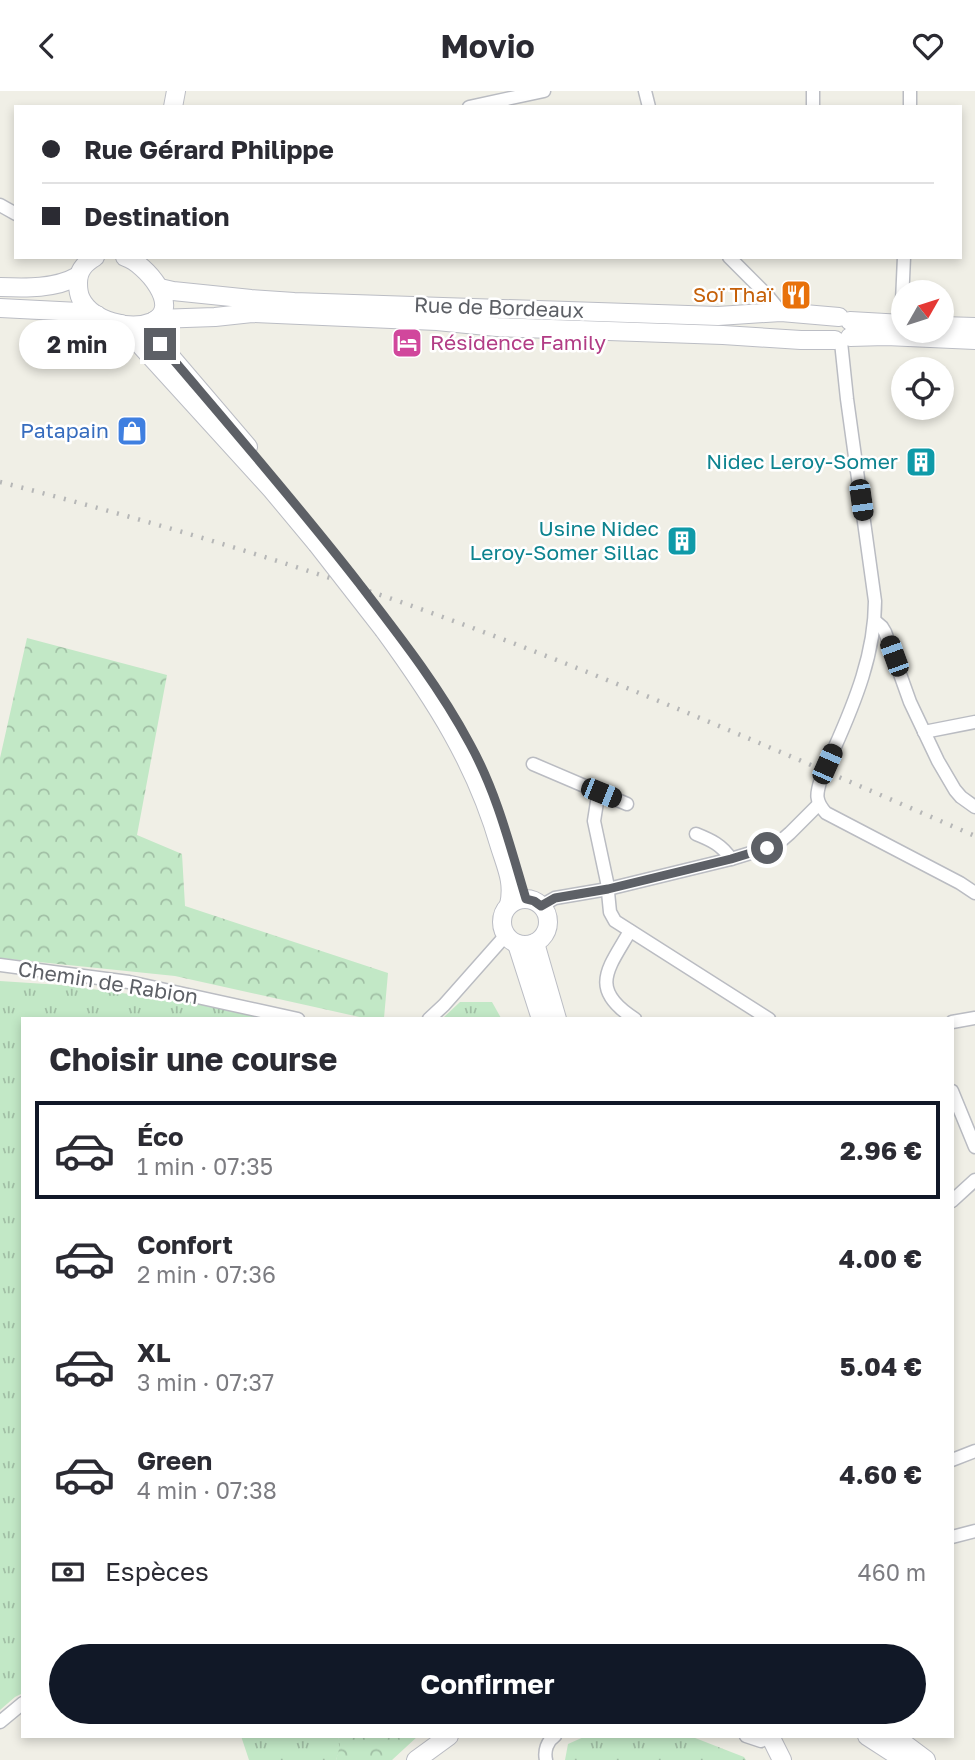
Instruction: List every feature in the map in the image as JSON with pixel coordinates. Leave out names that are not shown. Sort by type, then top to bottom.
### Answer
[{"type":"main road","points":[[130,259],[141,266],[157,284]]},
{"type":"main road","points":[[152,259],[164,303],[155,320],[160,344],[427,674],[471,744],[507,830],[526,903],[547,915],[548,926],[543,936],[519,941]]},
{"type":"main road","points":[[0,287],[61,284],[85,264]]},
{"type":"main road","points":[[85,264],[78,291],[85,306],[97,315]]},
{"type":"main road","name":"Rue de Bordeaux","points":[[157,284],[173,291],[294,302],[718,316],[781,312],[824,314],[843,331],[975,340]]},
{"type":"main road","points":[[0,308],[79,312],[121,324],[325,547]]},
{"type":"main road","name":"Rue de Bordeaux","points":[[121,324],[140,325],[155,320],[252,313],[802,340],[843,331],[891,325]]},
{"type":"main road","points":[[954,326],[975,327]]},
{"type":"main road","points":[[526,903],[503,914],[503,930],[519,941],[556,1017]]},
{"type":"main road","points":[[519,941],[540,1017]]},
{"type":"main road","points":[[403,1760],[428,1738]]},
{"type":"main road","points":[[416,1760],[446,1738]]},
{"type":"main road","points":[[761,1738],[769,1760]]},
{"type":"main road","points":[[762,1738],[782,1760]]},
{"type":"main road","points":[[870,1738],[904,1760]]},
{"type":"main road","points":[[887,1738],[920,1760]]},
{"type":"main road","points":[[897,1738],[926,1760]]},
{"type":"street","points":[[478,105],[544,91]]},
{"type":"street","points":[[731,259],[781,312]]},
{"type":"street","points":[[903,280],[904,259]]},
{"type":"street","points":[[843,331],[848,399],[875,601],[875,621],[860,686],[816,793],[819,804],[826,813],[975,893]]},
{"type":"street","points":[[875,621],[885,632],[910,702],[955,790],[975,807]]},
{"type":"street","points":[[924,732],[975,722]]},
{"type":"street","points":[[533,764],[627,804]]},
{"type":"street","points":[[601,793],[594,812],[594,821],[612,917],[620,925],[766,1017]]},
{"type":"street","points":[[526,903],[608,889],[767,848],[782,840],[819,804]]},
{"type":"street","points":[[696,834],[718,843],[731,859]]},
{"type":"street","points":[[630,931],[610,965],[606,985],[614,1003],[632,1017]]},
{"type":"street","points":[[431,1017],[519,941]]},
{"type":"street","name":"Chemin de Rabion","points":[[0,965],[129,982],[289,1017]]},
{"type":"street","points":[[954,1022],[975,1019]]},
{"type":"street","points":[[954,1096],[975,1147]]},
{"type":"street","points":[[954,1199],[975,1180]]},
{"type":"street","points":[[954,1459],[975,1451]]},
{"type":"street","points":[[954,1536],[975,1531]]},
{"type":"street","points":[[0,1722],[21,1705]]},
{"type":"street","points":[[546,1760],[544,1753],[552,1738]]},
{"type":"green space","points":[[27,638],[167,675],[137,835],[182,854],[185,906],[388,973],[384,1017],[360,1017],[175,976],[0,958],[0,758]]},
{"type":"green space","points":[[0,981],[61,985],[190,1002],[266,1017],[21,1017],[21,1694],[0,1710]]},
{"type":"green space","points":[[460,1002],[492,1002],[500,1017],[444,1017]]},
{"type":"green space","points":[[242,1738],[339,1738],[341,1746],[336,1760],[249,1760]]},
{"type":"green space","points":[[338,1738],[416,1738],[392,1760],[336,1760],[340,1746]]},
{"type":"green space","points":[[582,1738],[695,1738],[746,1760],[565,1760],[568,1744]]},
{"type":"railway","points":[[0,482],[227,545],[451,620],[649,697],[975,836]]},
{"type":"place","name":"Soï Thaï","points":[[796,295]]},
{"type":"place","name":"Résidence Family","points":[[407,343]]},
{"type":"place","name":"Patapain","points":[[132,431]]},
{"type":"place","name":"Nidec Leroy-Somer","points":[[921,462]]},
{"type":"place","name":"Usine Nidec Leroy-Somer Sillac","points":[[682,541]]},
{"type":"route","points":[[160,344],[333,549],[427,674],[471,744],[507,830],[526,899],[541,906],[555,898],[608,889],[767,848]]}]
